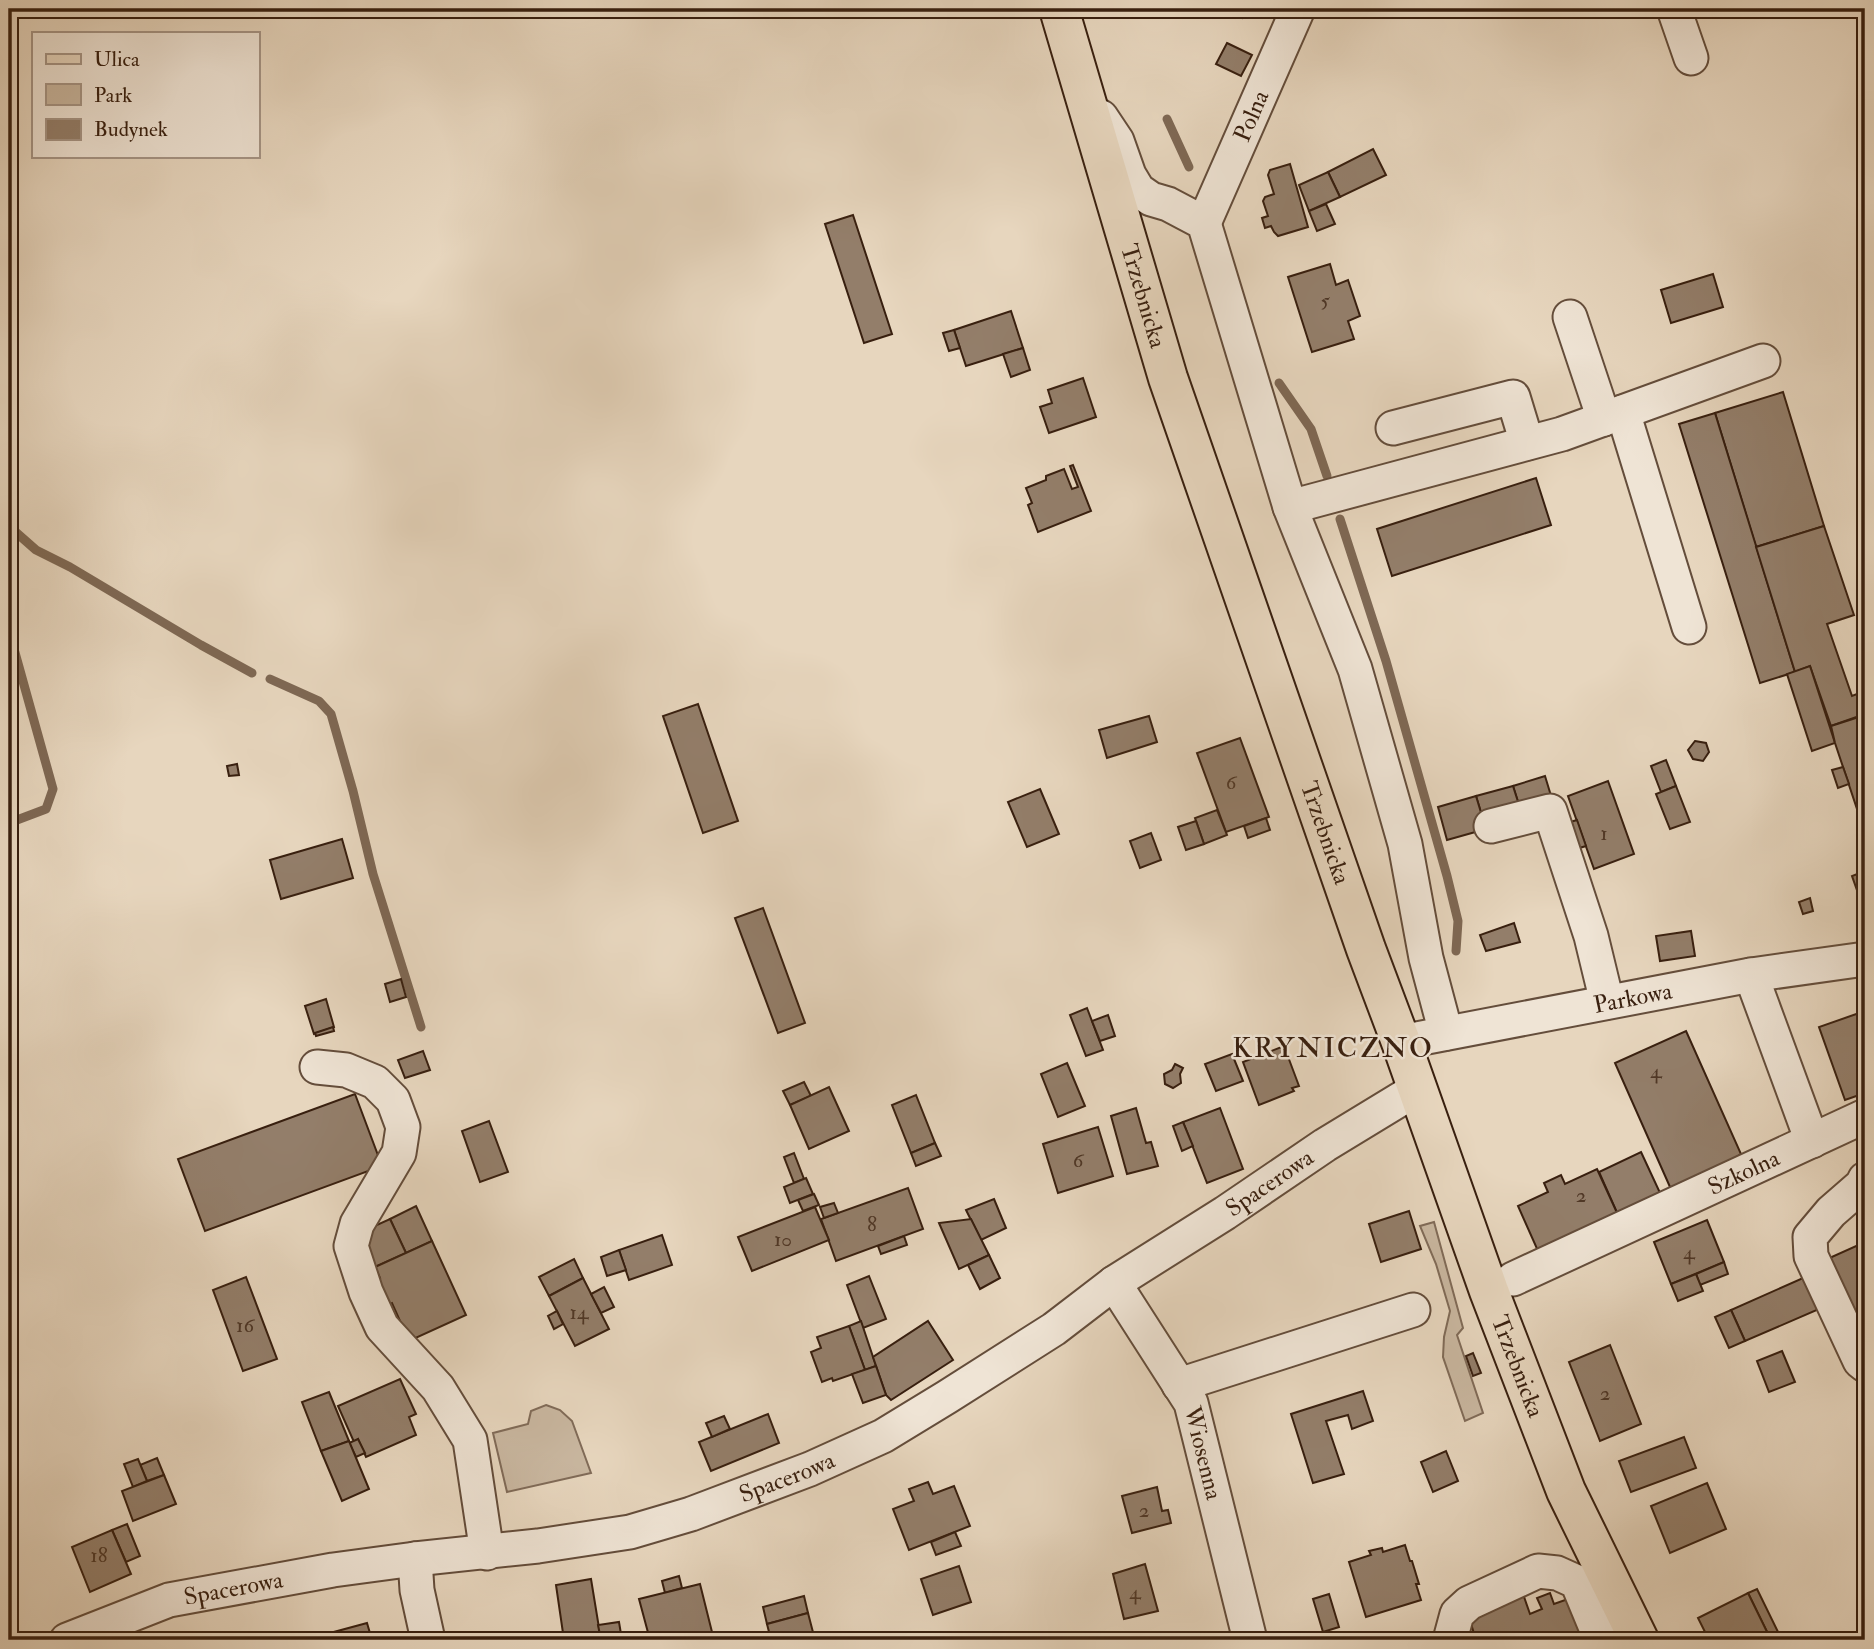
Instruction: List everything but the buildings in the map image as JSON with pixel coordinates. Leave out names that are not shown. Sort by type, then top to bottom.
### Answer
[{"type":"main road","name":"Trzebnicka","points":[[1059,9],[1168,378],[1366,949],[1489,1291],[1566,1490],[1639,1640]]},
{"type":"street","name":"Polna","points":[[1204,223],[1298,9]]},
{"type":"street","points":[[1674,9],[1691,58]]},
{"type":"street","points":[[1084,92],[1117,141],[1129,175],[1138,190],[1151,199],[1168,204],[1204,223],[1290,506],[1355,669],[1405,844],[1426,957],[1446,1033]]},
{"type":"street","points":[[1570,317],[1613,416],[1689,627]]},
{"type":"street","points":[[1290,506],[1562,434],[1763,361]]},
{"type":"street","points":[[1393,428],[1513,397],[1527,443]]},
{"type":"street","points":[[1491,826],[1550,811],[1591,936],[1607,1002]]},
{"type":"street","name":"Parkowa","points":[[1401,1042],[1751,975],[1865,959]]},
{"type":"street","points":[[1751,975],[1812,1141]]},
{"type":"street","points":[[317,1067],[346,1070],[375,1082],[393,1100],[403,1127],[399,1153],[357,1224],[351,1246],[366,1292],[382,1327],[438,1388],[470,1440],[487,1553]]},
{"type":"street","name":"Spacerowa","points":[[67,1640],[169,1600],[333,1570],[487,1553],[630,1532],[691,1514],[810,1469],[883,1436],[937,1404],[1054,1329],[1114,1283],[1225,1213],[1352,1127],[1417,1089]]},
{"type":"street","name":"Szkolna","points":[[1513,1279],[1865,1117]]},
{"type":"street","points":[[1865,1179],[1810,1237],[1811,1256],[1860,1361],[1865,1365]]},
{"type":"street","name":"Wiosenna","points":[[1114,1283],[1191,1403],[1250,1640]]},
{"type":"street","points":[[1180,1385],[1413,1310]]},
{"type":"street","points":[[415,1559],[417,1590],[428,1640]]},
{"type":"street","points":[[1450,1640],[1457,1614],[1469,1603],[1538,1571],[1557,1573],[1577,1581],[1601,1640]]},
{"type":"green space","points":[[1434,1222],[1463,1328],[1457,1335],[1483,1413],[1465,1421],[1443,1357],[1450,1311],[1436,1264],[1420,1226]]},
{"type":"green space","points":[[546,1405],[560,1410],[572,1421],[591,1473],[507,1492],[493,1433],[528,1424],[531,1411]]},
{"type":"waterway","points":[[1167,119],[1189,167]]},
{"type":"waterway","points":[[1279,383],[1311,429],[1327,476]]},
{"type":"waterway","points":[[1340,519],[1386,661],[1447,876],[1458,921],[1456,951]]},
{"type":"waterway","points":[[11,528],[36,550],[252,673]]},
{"type":"waterway","points":[[9,631],[53,789],[46,809],[9,823]]},
{"type":"waterway","points":[[270,679],[319,701],[331,714],[373,874],[421,1027]]},
{"type":"district","name":"KRYNICZNO","points":[[1333,1048]]}]
